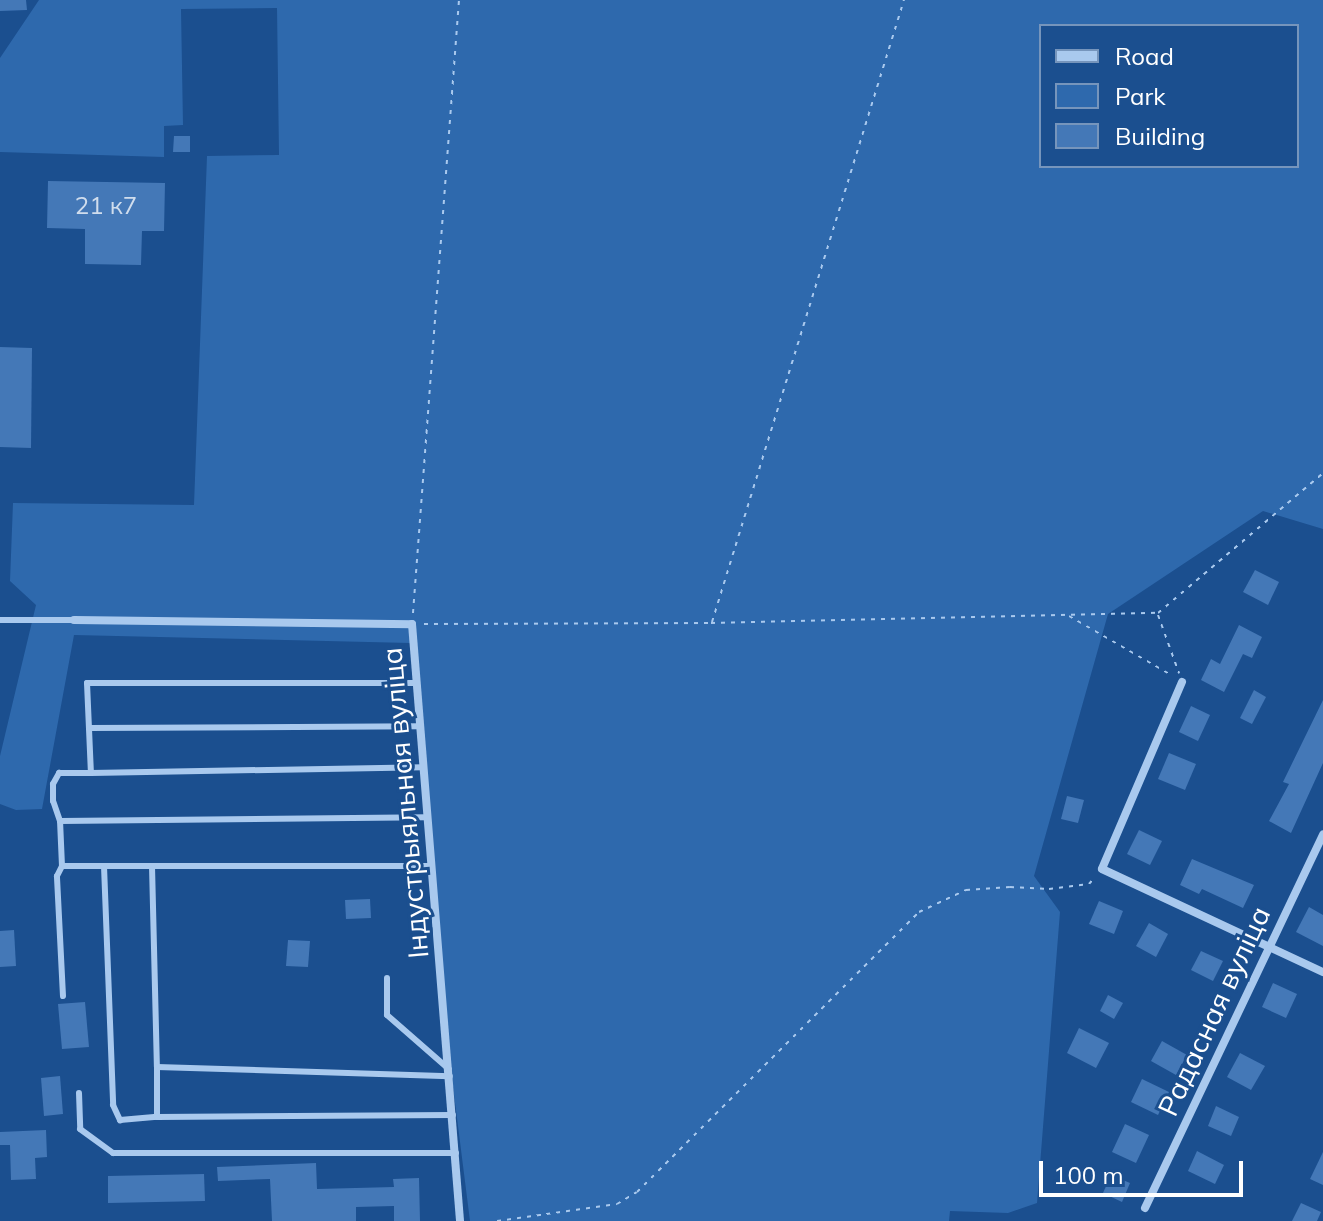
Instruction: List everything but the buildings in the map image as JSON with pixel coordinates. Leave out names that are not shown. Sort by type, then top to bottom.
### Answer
[{"type":"street","name":"Індустрыяльная вуліца","points":[[74,620],[412,624],[460,1221]]},
{"type":"street","points":[[1182,682],[1102,869],[1323,972]]},
{"type":"street","name":"Радасная вуліца","points":[[1145,1208],[1323,834]]},
{"type":"lane","points":[[0,620],[74,620]]},
{"type":"lane","points":[[91,773],[87,683],[417,683]]},
{"type":"lane","points":[[89,728],[420,726]]},
{"type":"lane","points":[[63,996],[57,876],[62,866],[60,821],[53,801],[53,784],[59,773],[423,767]]},
{"type":"lane","points":[[60,821],[427,817]]},
{"type":"lane","points":[[62,866],[431,866]]},
{"type":"lane","points":[[104,866],[113,1105],[120,1120],[157,1117],[453,1115]]},
{"type":"lane","points":[[152,866],[157,1117]]},
{"type":"lane","points":[[387,978],[387,1015],[449,1073]]},
{"type":"lane","points":[[157,1067],[449,1073]]},
{"type":"lane","points":[[79,1093],[80,1129],[113,1153],[456,1153]]},
{"type":"path","points":[[459,0],[412,624],[711,623],[1158,613],[1323,473]]},
{"type":"path","points":[[711,623],[904,0]]},
{"type":"path","points":[[1158,613],[1182,682]]},
{"type":"path","points":[[1067,615],[1182,682]]},
{"type":"path","points":[[497,1221],[617,1204],[637,1192],[919,912],[966,890],[1010,887],[1049,889],[1089,884],[1102,869]]},
{"type":"green space","points":[[39,0],[1323,0],[1323,529],[1263,511],[1108,614],[1034,876],[1060,912],[1037,1203],[1008,1213],[950,1211],[949,1221],[470,1221],[448,1047],[410,643],[74,635],[42,809],[16,810],[0,804],[0,756],[36,605],[10,581],[13,503],[194,505],[207,156],[279,155],[277,8],[181,9],[183,125],[164,126],[164,157],[0,152],[0,58]]}]
